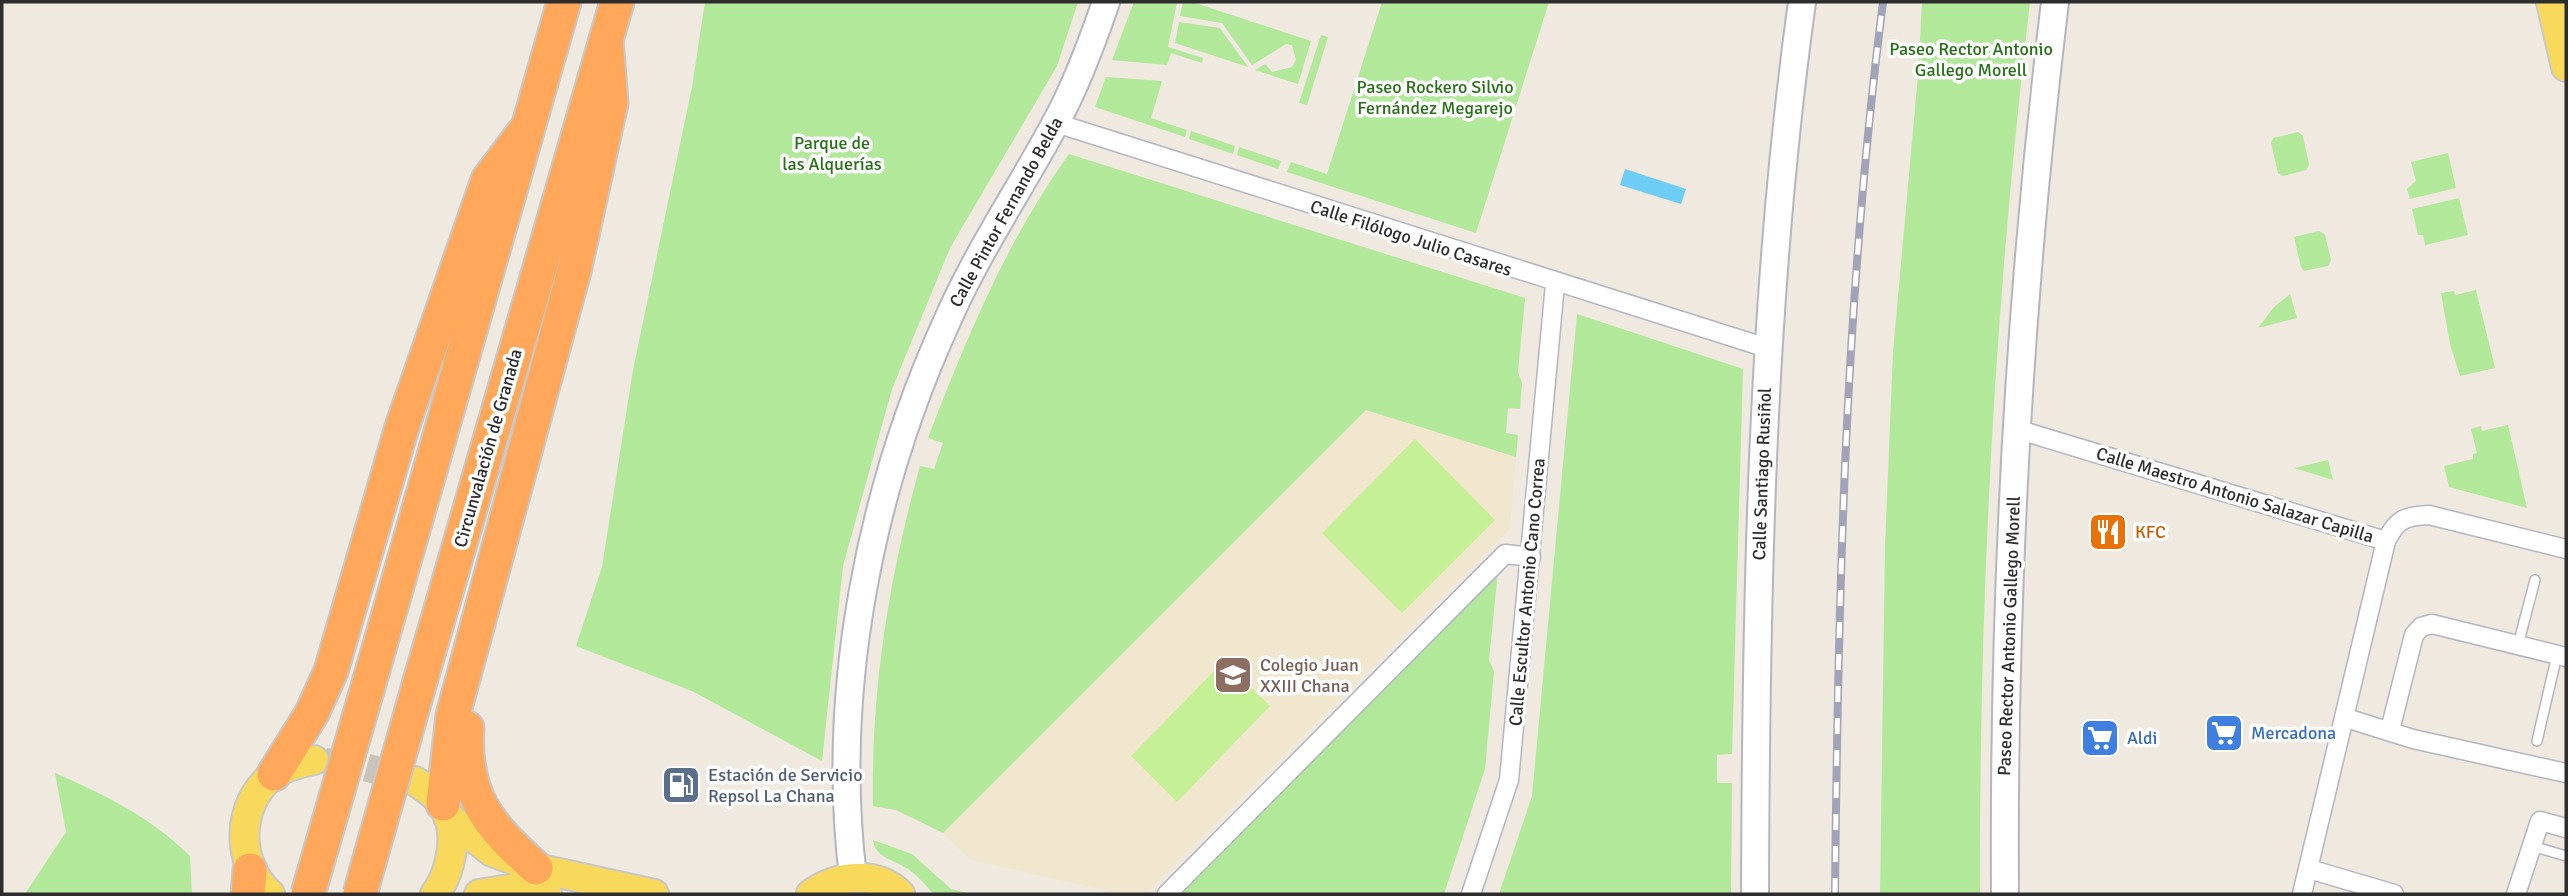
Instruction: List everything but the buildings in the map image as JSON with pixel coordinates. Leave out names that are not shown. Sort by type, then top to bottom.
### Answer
[{"type":"highway","points":[[308,894],[564,2]]},
{"type":"highway","name":"Circunvalación de Granada","points":[[360,894],[617,2]]},
{"type":"highway","points":[[446,811],[453,715],[574,271],[611,103],[606,40]]},
{"type":"highway","points":[[274,774],[312,713],[331,671],[401,427],[488,180],[527,128]]},
{"type":"highway","points":[[474,635],[467,732],[468,770],[475,799],[498,832],[541,881]]},
{"type":"main road","points":[[2551,2],[2566,67]]},
{"type":"main road","points":[[256,886],[244,826],[252,804],[274,774],[314,760]]},
{"type":"main road","points":[[415,782],[492,852],[541,881],[654,894]]},
{"type":"main road","points":[[435,894],[449,866],[446,811]]},
{"type":"main road","points":[[811,894],[830,882],[853,877],[874,880],[900,894]]},
{"type":"main road","points":[[480,894],[541,881]]},
{"type":"street","name":"Calle Pintor Fernando Belda","points":[[853,877],[848,835],[847,755],[855,650],[869,565],[890,478],[915,401],[947,319],[991,233],[1056,123],[1090,47],[1106,2]]},
{"type":"street","name":"Calle Santiago Rusiñol","points":[[1755,894],[1759,543],[1768,348],[1802,2]]},
{"type":"street","name":"Calle Santiago Rusiñol","points":[[1795,55],[1811,33],[1818,2]]},
{"type":"street","name":"Paseo Rector Antonio Gallego Morell","points":[[2005,894],[2004,738],[2016,429],[2044,97],[2055,2]]},
{"type":"street","name":"Calle Filólogo Julio Casares","points":[[1056,123],[1555,284],[1768,348]]},
{"type":"street","name":"Calle Escultor Antonio Cano Correa","points":[[1471,894],[1509,780],[1555,284]]},
{"type":"street","name":"Calle Maestro Antonio Salazar Capilla","points":[[2016,429],[2386,541],[2394,524],[2406,516],[2429,515],[2566,549]]},
{"type":"street","points":[[2302,894],[2386,541]]},
{"type":"street","points":[[1167,894],[1505,554],[1531,557]]},
{"type":"street","points":[[2390,730],[2414,635],[2421,627],[2432,624],[2561,656]]},
{"type":"street","points":[[2346,718],[2413,739],[2566,773]]},
{"type":"street","points":[[2516,894],[2540,821],[2566,828]]},
{"type":"street","points":[[2309,869],[2394,894]]},
{"type":"lane","points":[[2518,645],[2535,580]]},
{"type":"lane","points":[[2538,741],[2561,656]]},
{"type":"lane","points":[[2532,846],[2566,856]]},
{"type":"shaded area","name":"Colegio Juan XXIII Chana","points":[[1366,410],[1516,457],[1510,529],[1145,894],[1122,894],[971,860],[943,833]]},
{"type":"green space","name":"Parque de las Alquerías","points":[[705,2],[1078,2],[1057,66],[950,248],[892,389],[843,566],[822,761],[692,691],[576,646],[602,567],[633,370],[692,87]]},
{"type":"green space","points":[[1134,2],[1177,2],[1168,47],[1203,58],[1202,63],[1171,53],[1167,65],[1112,60]]},
{"type":"green space","points":[[1183,2],[1192,2],[1311,41],[1298,84],[1255,70],[1265,64],[1272,72],[1292,67],[1296,60],[1292,45],[1286,44],[1252,65],[1222,23],[1180,16]]},
{"type":"green space","name":"Paseo Rockero Silvio Fernández Megarejo","points":[[1382,2],[1549,2],[1476,233],[1287,172],[1291,162],[1327,174]]},
{"type":"green space","name":"Paseo Rector Antonio Gallego Morell","points":[[1922,2],[2030,2],[2007,225],[1992,447],[1982,670],[1980,894],[1880,894],[1885,546],[1893,352]]},
{"type":"green space","points":[[1179,22],[1220,28],[1248,67],[1175,43]]},
{"type":"green space","points":[[1321,35],[1328,37],[1307,105],[1299,103]]},
{"type":"green space","points":[[1106,77],[1162,81],[1151,118],[1187,130],[1185,137],[1095,107]]},
{"type":"green space","points":[[1191,131],[1235,146],[1233,154],[1189,139]]},
{"type":"green space","points":[[2298,132],[2303,136],[2309,165],[2306,170],[2283,176],[2278,173],[2271,143],[2273,138]]},
{"type":"green space","points":[[1239,147],[1281,161],[1278,169],[1237,155]]},
{"type":"green space","points":[[2448,153],[2456,188],[2410,199],[2407,189],[2416,181],[2411,162]]},
{"type":"green space","points":[[1069,154],[1525,298],[1518,372],[1522,383],[1520,409],[1508,408],[1506,433],[1518,435],[1516,457],[1366,410],[943,833],[896,810],[873,806],[875,719],[891,592],[920,466],[934,469],[943,443],[928,438],[957,364],[1007,256]]},
{"type":"green space","points":[[2459,198],[2468,235],[2425,245],[2423,235],[2418,235],[2412,209]]},
{"type":"green space","points":[[2319,231],[2325,235],[2331,260],[2328,266],[2304,271],[2294,237]]},
{"type":"green space","points":[[2476,290],[2495,368],[2460,376],[2450,344],[2441,293],[2454,291],[2455,295]]},
{"type":"green space","points":[[2290,294],[2297,318],[2258,328],[2274,307]]},
{"type":"green space","points":[[1577,314],[1743,369],[1732,754],[1717,755],[1717,783],[1732,783],[1731,894],[1499,894],[1532,796]]},
{"type":"green space","points":[[2508,425],[2527,508],[2449,487],[2444,466],[2473,459],[2473,454],[2477,453],[2471,429],[2481,426],[2482,431]]},
{"type":"green space","points":[[1415,439],[1495,520],[1402,613],[1322,533]]},
{"type":"green space","points":[[2328,460],[2333,480],[2294,468]]},
{"type":"green space","points":[[1498,571],[1489,660],[1494,671],[1485,769],[1444,894],[1178,894]]},
{"type":"green space","points":[[1224,661],[1270,706],[1177,802],[1131,756]]},
{"type":"green space","points":[[55,773],[127,808],[175,842],[190,856],[192,894],[25,894],[66,832]]},
{"type":"green space","points":[[873,840],[912,854],[951,889],[971,894],[933,894],[912,872],[877,851]]},
{"type":"water","points":[[1625,169],[1686,189],[1681,204],[1620,185]]},
{"type":"tunnel","points":[[325,762],[365,767],[415,781]]},
{"type":"railway","points":[[1835,894],[1838,670],[1846,447],[1860,225],[1883,2]]},
{"type":"place","name":"KFC","points":[[2108,532]]},
{"type":"place","name":"Colegio Juan XXIII Chana","points":[[1233,675]]},
{"type":"place","name":"Mercadona","points":[[2224,733]]},
{"type":"place","name":"Aldi","points":[[2100,738]]},
{"type":"place","name":"Estación de Servicio Repsol La Chana","points":[[681,785]]}]
